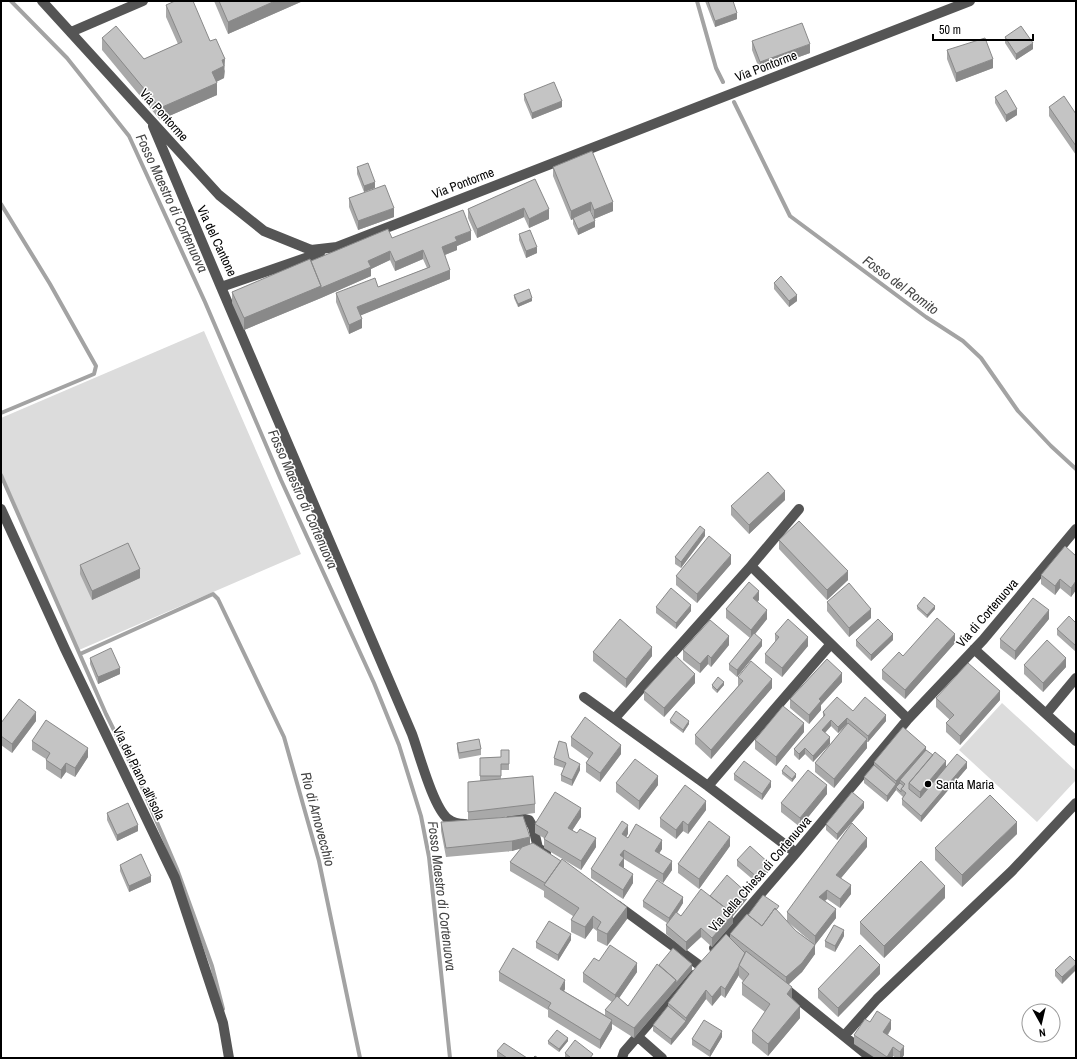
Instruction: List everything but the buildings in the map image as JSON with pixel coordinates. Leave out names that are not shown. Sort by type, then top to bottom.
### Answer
[{"type":"street","name":"Via Pontorme","points":[[42,1],[219,195],[264,230],[311,250],[337,247],[970,1]]},
{"type":"street","points":[[71,32],[144,1]]},
{"type":"street","name":"Via del Cantone","points":[[150,119],[221,287],[337,247]]},
{"type":"street","points":[[221,287],[412,734],[437,804],[447,818],[457,824],[476,824]]},
{"type":"street","name":"Via del Piano all'isola","points":[[1,509],[65,649],[175,878],[222,1023],[229,1058]]},
{"type":"street","points":[[615,718],[751,566],[799,509]]},
{"type":"street","name":"Via di Cortenuova","points":[[915,712],[974,649],[1076,529]]},
{"type":"street","points":[[751,566],[908,719]]},
{"type":"street","points":[[708,786],[830,644]]},
{"type":"street","points":[[974,649],[1076,741]]},
{"type":"street","points":[[1046,714],[1076,678]]},
{"type":"street","points":[[584,697],[708,786],[796,853]]},
{"type":"street","name":"Via della Chiesa di Cortenuova","points":[[623,1055],[637,1036],[704,960],[725,941],[796,853],[915,712]]},
{"type":"street","points":[[844,1036],[877,999],[1012,871],[1076,803]]},
{"type":"street","points":[[499,821],[521,818],[529,820],[533,827],[538,848],[557,862]]},
{"type":"street","points":[[609,899],[704,960]]},
{"type":"street","points":[[771,978],[871,1058]]},
{"type":"street","points":[[637,1036],[662,1058]]},
{"type":"shaded area","points":[[204,331],[301,554],[79,650],[1,471],[1,418]]},
{"type":"shaded area","points":[[1002,703],[1076,771],[1076,780],[1037,822],[959,750]]},
{"type":"waterway","name":"Fosso Maestro di Cortenuova","points":[[11,1],[67,58],[129,136],[205,302],[281,480],[374,683],[399,745],[421,816],[429,857],[450,1058]]},
{"type":"waterway","points":[[697,1],[716,68],[723,82]]},
{"type":"waterway","name":"Fosso del Romito","points":[[734,102],[790,216],[926,317],[963,341],[981,358],[1018,411],[1051,446],[1076,469]]},
{"type":"waterway","points":[[1,204],[50,284],[96,366],[94,374],[1,413]]},
{"type":"waterway","points":[[1,475],[106,714],[141,785],[177,869],[212,966],[223,1009]]},
{"type":"waterway","name":"Rio di Arnovecchio","points":[[80,654],[213,594],[218,599],[284,737],[319,861],[360,1058]]},
{"type":"place","name":"Santa Maria","points":[[928,784]]}]
